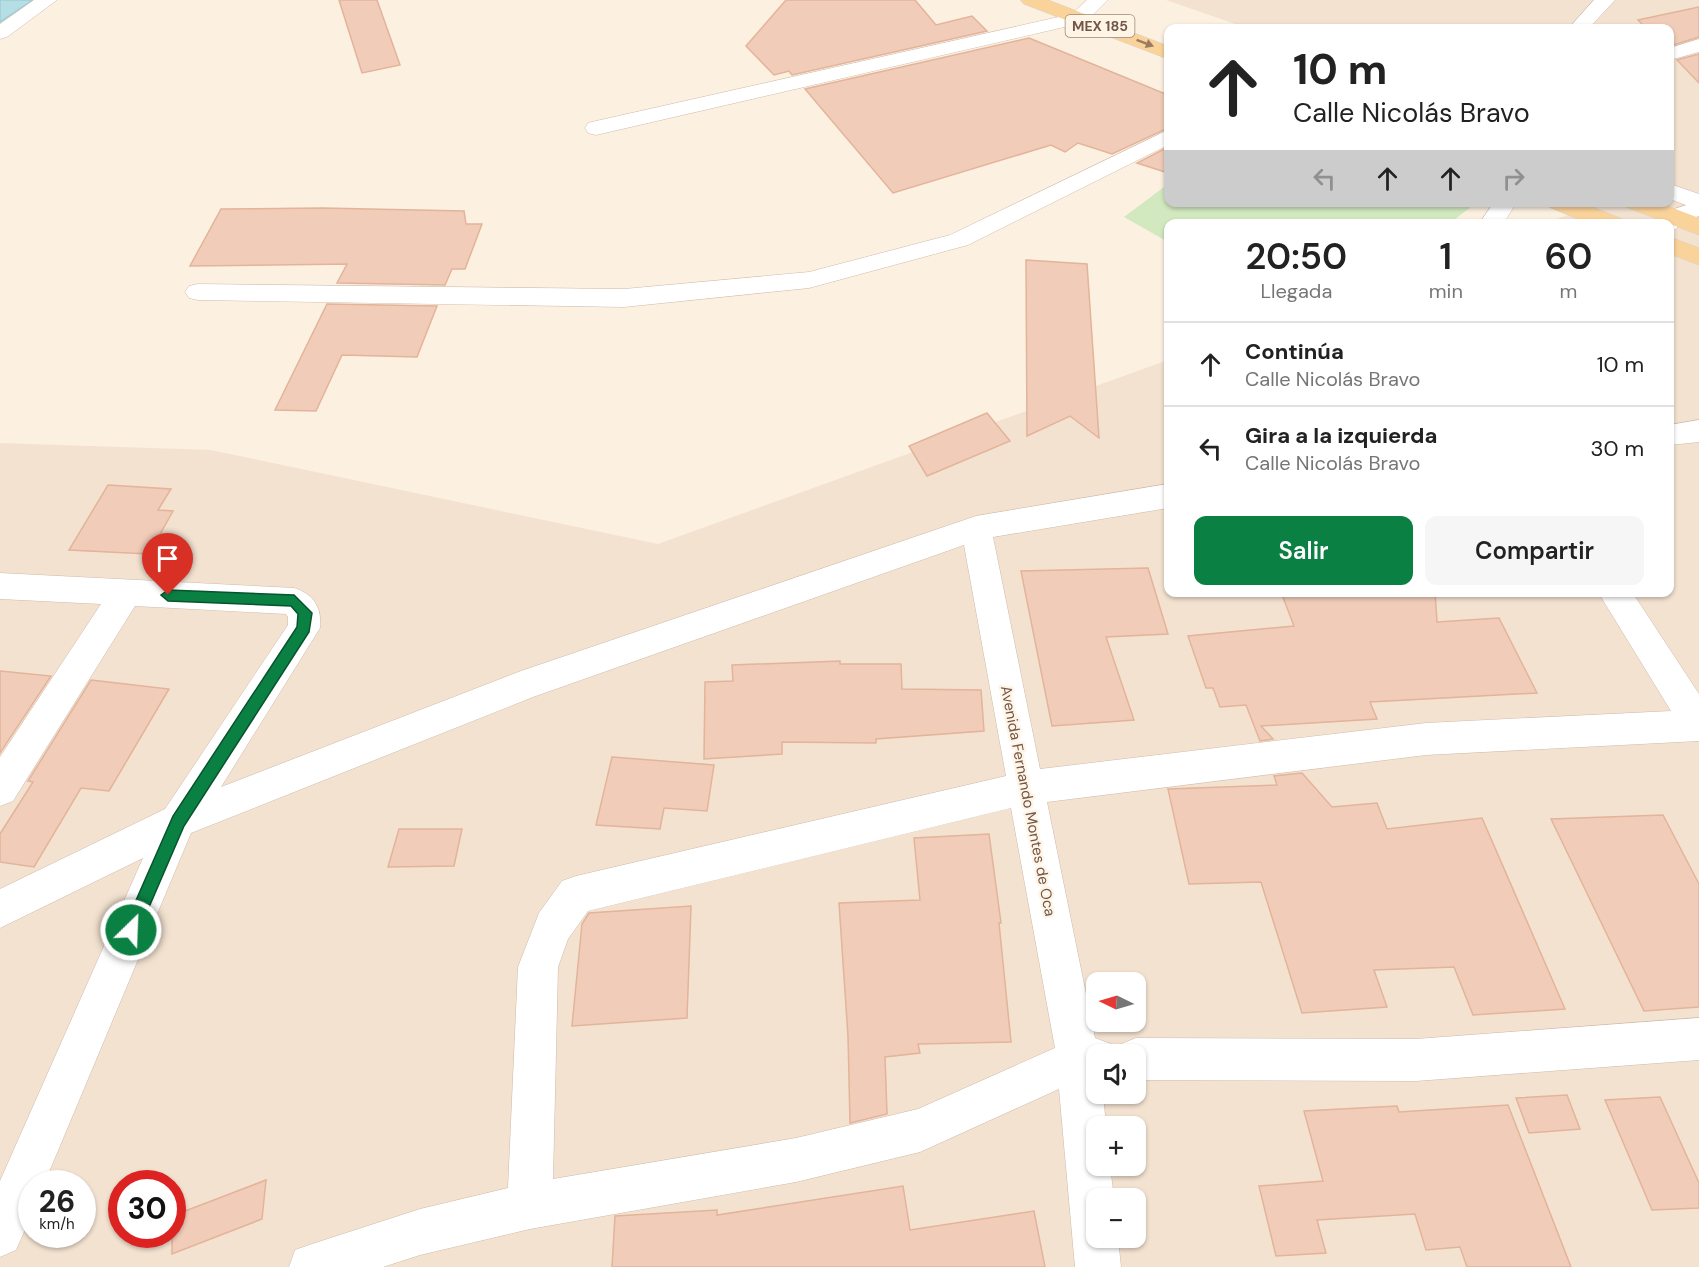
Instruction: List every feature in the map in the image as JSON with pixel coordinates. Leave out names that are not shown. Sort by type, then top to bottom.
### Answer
[{"type":"main road","name":"MEX 185","points":[[1031,0],[1164,51]]},
{"type":"main road","name":"MEX 185","points":[[1096,1],[1118,10]]},
{"type":"main road","points":[[1570,207],[1600,219]]},
{"type":"main road","points":[[1644,207],[1668,219]]},
{"type":"main road","points":[[1674,221],[1699,227]]},
{"type":"main road","points":[[1674,247],[1699,257]]},
{"type":"street","points":[[0,33],[47,0]]},
{"type":"street","points":[[1583,24],[1605,0]]},
{"type":"street","points":[[596,128],[1079,18],[1096,1]]},
{"type":"street","points":[[1674,53],[1699,45]]},
{"type":"street","points":[[198,292],[624,298],[809,280],[959,240],[1164,139]]},
{"type":"street","points":[[1674,193],[1699,206]]},
{"type":"street","points":[[1672,219],[1699,206]]},
{"type":"street","points":[[1674,434],[1699,431]]},
{"type":"street","points":[[0,909],[45,889],[178,821],[521,686],[711,618],[976,528],[1164,497]]},
{"type":"street","name":"Avenida Fernando Montes de Oca","points":[[976,528],[1026,788],[1086,1055]]},
{"type":"street","points":[[0,586],[294,601],[305,613],[304,628],[178,821],[0,1234]]},
{"type":"street","points":[[0,789],[126,593]]},
{"type":"street","points":[[530,1206],[538,967],[553,927],[576,895],[1026,788],[1426,740],[1699,724],[1617,597]]},
{"type":"street","points":[[1146,1059],[1416,1060],[1699,1039]]},
{"type":"street","points":[[312,1267],[420,1232],[530,1206],[796,1160],[920,1130],[1086,1059]]},
{"type":"street","name":"Avenida Fernando Montes de Oca","points":[[1089,1104],[1098,1267]]},
{"type":"shaded area","points":[[1166,0],[1699,0],[1699,1267],[0,1267],[0,443],[211,450],[658,544],[1164,361],[1164,597],[1674,597],[1674,219],[1557,219],[1591,207],[1674,207],[1674,24],[1235,24]]},
{"type":"green space","points":[[1164,187],[1164,207],[1471,207],[1455,219],[1164,219],[1164,240],[1124,217]]},
{"type":"water","points":[[0,0],[33,0],[0,22]]},
{"type":"building","points":[[339,0],[377,0],[400,65],[362,73]]},
{"type":"building","points":[[786,0],[915,0],[936,25],[972,16],[987,31],[792,75],[789,71],[774,75],[746,46]]},
{"type":"building","points":[[1699,7],[1699,37],[1674,45],[1674,24],[1642,24],[1638,20]]},
{"type":"building","points":[[1029,38],[1164,93],[1164,130],[1112,154],[1078,143],[1065,152],[1051,145],[893,193],[805,89]]},
{"type":"building","points":[[1699,54],[1699,83],[1677,60]]},
{"type":"building","points":[[1164,149],[1164,172],[1137,163]]},
{"type":"building","points":[[322,208],[464,211],[466,224],[482,224],[465,269],[452,269],[445,285],[337,283],[347,264],[190,266],[221,209]]},
{"type":"building","points":[[1026,260],[1087,264],[1099,438],[1070,416],[1027,436]]},
{"type":"building","points":[[327,304],[437,306],[417,357],[342,355],[316,411],[275,410]]},
{"type":"building","points":[[987,413],[1010,441],[927,476],[909,446]]},
{"type":"building","points":[[108,485],[171,489],[158,510],[173,511],[149,554],[69,550]]},
{"type":"building","points":[[1148,568],[1168,634],[1106,637],[1134,720],[1052,726],[1021,571]]},
{"type":"building","points":[[1283,597],[1435,597],[1437,622],[1499,618],[1537,693],[1370,702],[1377,719],[1261,726],[1273,739],[1260,741],[1246,705],[1220,707],[1213,688],[1206,688],[1188,636],[1294,626]]},
{"type":"building","points":[[840,661],[840,664],[901,664],[902,689],[981,690],[984,731],[876,739],[876,743],[782,742],[782,754],[704,759],[705,682],[733,681],[732,665]]},
{"type":"building","points":[[0,671],[51,676],[0,753]]},
{"type":"building","points":[[91,680],[169,689],[109,791],[81,788],[34,867],[0,862],[0,834],[33,782],[28,781]]},
{"type":"building","points":[[612,757],[714,765],[707,811],[664,808],[660,829],[596,825]]},
{"type":"building","points":[[1302,773],[1332,807],[1377,803],[1387,829],[1482,818],[1565,1009],[1473,1015],[1454,967],[1374,970],[1387,1007],[1302,1013],[1261,882],[1189,884],[1168,789],[1277,785],[1274,776]]},
{"type":"building","points":[[1663,815],[1699,884],[1699,1007],[1644,1011],[1551,819]]},
{"type":"building","points":[[399,829],[462,829],[454,866],[388,867]]},
{"type":"building","points":[[989,834],[1001,923],[999,923],[1011,1042],[918,1044],[920,1053],[885,1057],[887,1114],[850,1123],[848,1036],[839,903],[920,900],[914,838]]},
{"type":"building","points":[[691,906],[687,1018],[572,1026],[582,924],[589,913]]},
{"type":"building","points":[[1567,1095],[1580,1129],[1529,1133],[1516,1098]]},
{"type":"building","points":[[1660,1097],[1699,1183],[1699,1208],[1652,1210],[1605,1100]]},
{"type":"building","points":[[1508,1105],[1571,1267],[1467,1267],[1460,1247],[1426,1250],[1415,1214],[1317,1220],[1326,1253],[1276,1256],[1259,1186],[1323,1181],[1304,1111],[1397,1106],[1399,1112]]},
{"type":"building","points":[[266,1180],[262,1219],[172,1254],[172,1248],[186,1248],[186,1211]]},
{"type":"building","points":[[903,1186],[910,1230],[1034,1211],[1045,1267],[612,1267],[615,1216],[717,1210],[717,1215]]},
{"type":"route","points":[[131,930],[178,821],[304,628],[305,613],[294,601],[168,595]]}]
